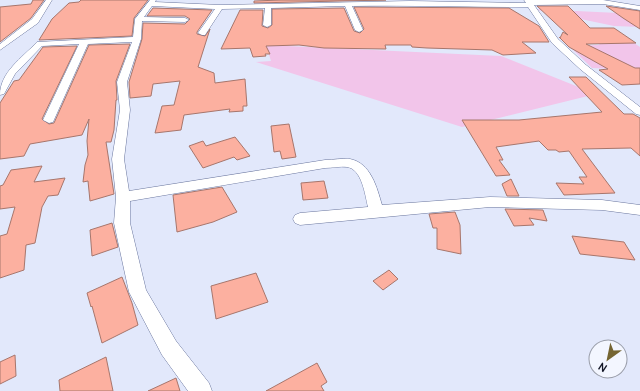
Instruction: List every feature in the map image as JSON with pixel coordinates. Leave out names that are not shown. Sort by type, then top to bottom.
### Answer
[{"type":"street","points":[[0,48],[35,21],[49,0]]},
{"type":"street","points":[[201,391],[169,348],[138,292],[122,223],[123,197],[118,160],[125,110],[122,82],[129,58],[137,39],[139,19],[153,2],[220,7],[410,3],[446,5],[603,2],[638,9]]},
{"type":"street","points":[[529,3],[555,41],[583,67],[640,112]]},
{"type":"street","points":[[348,5],[359,30]]},
{"type":"street","points":[[267,25],[268,6]]},
{"type":"street","points":[[202,33],[220,7]]},
{"type":"street","points":[[139,19],[185,20]]},
{"type":"street","points":[[0,92],[11,73],[40,44],[84,43],[137,39]]},
{"type":"street","points":[[49,120],[84,43]]},
{"type":"street","points":[[123,197],[325,164],[350,163],[359,167],[366,180],[377,211]]},
{"type":"street","points":[[300,219],[490,202],[602,205],[640,210]]},
{"type":"shaded area","points":[[533,9],[640,14],[640,27],[614,26]]},
{"type":"shaded area","points":[[591,38],[634,43],[640,47],[640,70],[592,68],[569,46],[600,45]]},
{"type":"shaded area","points":[[266,45],[501,56],[596,94],[462,127],[256,62],[271,61]]},
{"type":"building","points":[[33,0],[44,0],[31,18],[0,42],[0,7],[31,4]]},
{"type":"building","points":[[81,0],[148,0],[134,18],[132,36],[39,40],[52,19],[69,3],[79,2]]},
{"type":"building","points":[[386,0],[254,3],[254,1]]},
{"type":"building","points":[[537,6],[568,6],[590,28],[614,28],[636,43],[586,44],[635,68],[640,68],[640,84],[622,85],[599,70],[608,69],[569,47],[560,38],[563,32],[568,35]]},
{"type":"building","points":[[606,6],[640,11],[640,29],[623,18]]},
{"type":"building","points":[[354,7],[509,8],[539,26],[549,42],[522,42],[536,53],[503,55],[492,50],[427,48],[412,47],[411,45],[385,45],[386,49],[324,48],[299,45],[266,46],[270,54],[265,54],[266,56],[253,57],[250,48],[221,49],[240,10],[263,10],[262,26],[268,28],[272,25],[272,9],[344,8],[354,31],[360,33],[364,29]]},
{"type":"building","points":[[153,8],[212,10],[197,32],[197,34],[205,36],[210,29],[198,67],[214,73],[215,83],[245,79],[247,106],[243,106],[243,111],[229,112],[230,109],[184,115],[181,130],[155,133],[162,106],[174,105],[180,81],[153,84],[151,96],[130,98],[129,82],[142,39],[143,23],[185,24],[190,19],[185,16],[147,16]]},
{"type":"building","points":[[130,44],[116,81],[117,100],[114,130],[111,142],[106,142],[114,194],[90,201],[88,181],[83,182],[88,155],[87,141],[89,119],[82,135],[30,144],[24,156],[0,159],[0,103],[14,81],[19,80],[43,47],[77,46],[42,119],[49,124],[54,123],[89,45]]},
{"type":"building","points":[[569,77],[586,77],[624,114],[633,114],[640,118],[640,156],[631,148],[582,149],[615,193],[564,195],[556,183],[584,184],[579,177],[587,177],[569,151],[559,152],[556,150],[548,150],[539,141],[496,147],[503,160],[499,160],[510,175],[496,176],[462,120],[519,120],[602,112]]},
{"type":"building","points":[[289,124],[296,157],[282,159],[280,151],[274,152],[271,126]]},
{"type":"building","points":[[235,137],[250,156],[237,160],[234,157],[203,168],[189,146],[203,141],[206,146]]},
{"type":"building","points":[[42,166],[34,182],[65,178],[58,195],[48,196],[42,207],[35,243],[26,245],[24,270],[0,278],[0,236],[7,234],[15,207],[0,209],[0,186],[3,185],[11,170]]},
{"type":"building","points":[[511,179],[519,196],[507,196],[502,184]]},
{"type":"building","points":[[324,181],[328,198],[303,200],[301,183]]},
{"type":"building","points":[[222,187],[237,212],[213,222],[177,232],[173,195]]},
{"type":"building","points":[[505,209],[543,210],[547,221],[529,218],[534,225],[514,226]]},
{"type":"building","points":[[455,212],[460,225],[461,254],[437,249],[437,228],[433,228],[429,214]]},
{"type":"building","points":[[112,223],[118,247],[92,256],[90,230]]},
{"type":"building","points":[[572,236],[624,242],[635,260],[580,254]]},
{"type":"building","points":[[389,270],[398,279],[383,290],[373,281]]},
{"type":"building","points":[[256,273],[268,302],[216,319],[211,286]]},
{"type":"building","points":[[122,277],[132,303],[138,325],[102,343],[87,293]]},
{"type":"building","points":[[15,355],[16,376],[0,384],[0,362]]},
{"type":"building","points":[[106,357],[113,391],[60,391],[59,380]]},
{"type":"building","points":[[317,363],[327,382],[321,386],[324,391],[266,391]]},
{"type":"building","points":[[176,378],[180,391],[148,391]]}]
